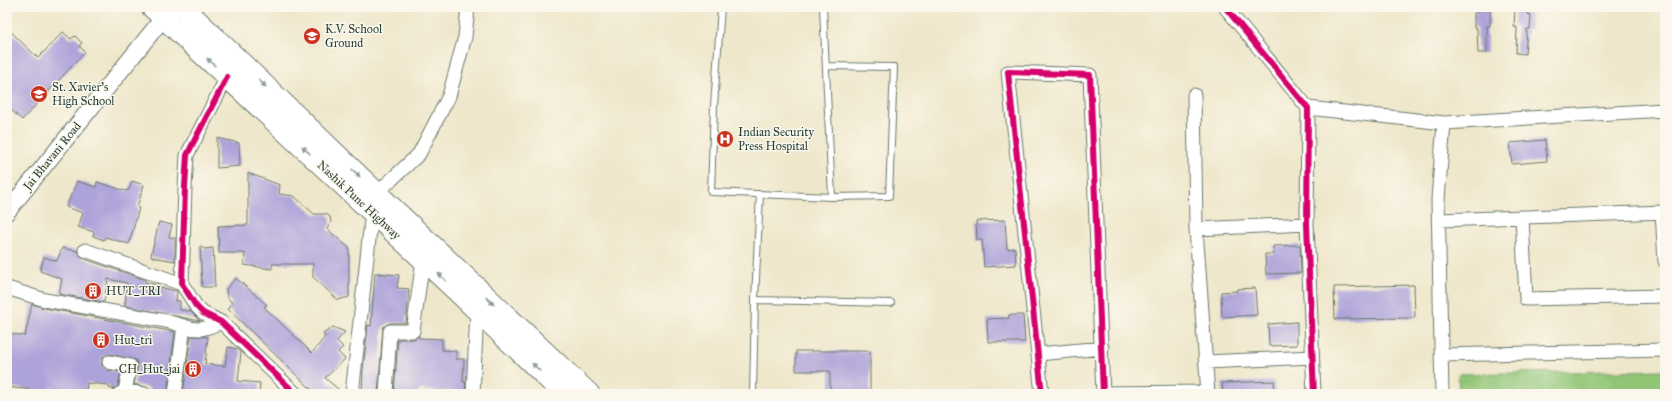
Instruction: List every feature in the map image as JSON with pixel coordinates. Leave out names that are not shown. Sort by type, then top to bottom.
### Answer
[{"type":"highway","name":"Nashik Pune Highway","points":[[183,7],[374,202],[423,260],[564,394]]},
{"type":"highway","name":"Nashik Pune Highway","points":[[162,10],[227,77],[374,202],[590,394]]},
{"type":"street","points":[[352,394],[374,202],[419,154],[449,96],[466,37],[468,7]]},
{"type":"street","points":[[1225,7],[1308,108],[1307,224],[1314,394]]},
{"type":"street","name":"Jai Bhavani Road","points":[[7,212],[162,10]]},
{"type":"street","points":[[1042,394],[1008,72],[1090,75],[1103,393],[1208,393],[1205,333],[1196,229],[1194,95]]},
{"type":"street","points":[[227,77],[187,155],[184,187],[182,284],[196,306],[203,313],[221,322],[296,394]]},
{"type":"street","points":[[1308,108],[1444,123],[1665,110]]},
{"type":"street","points":[[1442,394],[1438,199],[1444,123]]},
{"type":"street","points":[[1439,220],[1664,212],[1665,262]]},
{"type":"street","points":[[1522,217],[1526,299],[1665,296]]},
{"type":"street","points":[[1196,229],[1307,224]]},
{"type":"street","points":[[85,250],[182,284]]},
{"type":"street","points":[[386,394],[390,331],[413,331],[423,260]]},
{"type":"street","points":[[7,288],[45,300],[166,321],[192,329],[208,328],[221,322]]},
{"type":"street","points":[[473,394],[478,311]]},
{"type":"street","points":[[175,394],[184,326]]},
{"type":"street","points":[[1038,354],[1102,348]]},
{"type":"street","points":[[1442,355],[1665,350]]},
{"type":"street","points":[[1206,362],[1312,357]]},
{"type":"street","points":[[109,362],[130,366],[122,392],[144,394]]},
{"type":"lane","points":[[721,7],[714,106],[711,192],[832,197],[889,196],[894,67],[826,66]]},
{"type":"lane","points":[[823,7],[832,197]]},
{"type":"lane","points":[[753,394],[755,300],[760,194]]},
{"type":"lane","points":[[755,300],[891,303]]},
{"type":"green space","points":[[1665,370],[1665,394],[1459,394],[1458,374]]},
{"type":"building","points":[[1477,7],[1490,7],[1490,26],[1487,26],[1487,53],[1478,53],[1477,28],[1474,28],[1474,13],[1477,13]]},
{"type":"building","points":[[1515,7],[1528,7],[1527,14],[1531,15],[1530,29],[1527,29],[1525,54],[1516,53],[1517,27],[1514,27]]},
{"type":"building","points":[[7,28],[38,58],[63,32],[71,39],[75,36],[82,43],[79,46],[85,52],[22,120],[7,106]]},
{"type":"building","points":[[217,138],[239,143],[240,166],[217,168]]},
{"type":"building","points":[[1545,140],[1547,161],[1512,164],[1510,143]]},
{"type":"building","points":[[248,173],[280,185],[279,194],[294,196],[314,214],[327,214],[330,217],[331,222],[327,229],[349,248],[349,297],[338,300],[313,277],[313,264],[272,264],[272,269],[244,265],[245,253],[219,253],[218,226],[248,225]]},
{"type":"building","points":[[77,181],[96,187],[97,182],[126,191],[129,190],[132,181],[144,185],[137,207],[139,208],[129,244],[105,237],[104,240],[93,236],[94,232],[78,227],[83,213],[66,207]]},
{"type":"building","points":[[1005,220],[1007,249],[1015,248],[1016,265],[984,267],[982,240],[977,240],[976,221]]},
{"type":"building","points":[[159,222],[172,225],[169,237],[175,238],[175,261],[152,257],[151,255]]},
{"type":"building","points":[[1300,245],[1301,273],[1266,274],[1265,254],[1274,254],[1273,246]]},
{"type":"building","points":[[200,246],[204,249],[213,248],[215,287],[202,287]]},
{"type":"building","points":[[62,248],[77,251],[82,258],[146,280],[145,282],[177,291],[176,301],[180,301],[180,310],[190,311],[200,321],[125,306],[127,283],[108,279],[104,302],[59,294],[62,279],[40,271],[44,257],[57,261]]},
{"type":"building","points":[[375,273],[399,275],[397,288],[409,289],[406,323],[390,323],[383,327],[378,394],[362,394],[368,325],[371,326]]},
{"type":"building","points":[[236,278],[267,305],[264,307],[312,353],[325,337],[323,334],[333,327],[345,332],[337,341],[343,347],[338,352],[345,359],[325,378],[344,394],[316,394],[228,309],[232,303],[227,297],[226,289]]},
{"type":"building","points":[[1414,285],[1415,318],[1335,319],[1334,287]]},
{"type":"building","points":[[1255,288],[1257,315],[1222,317],[1221,292]]},
{"type":"building","points":[[32,304],[44,308],[175,332],[167,394],[152,393],[149,388],[134,384],[138,367],[136,360],[110,354],[103,357],[101,364],[107,370],[121,372],[118,386],[113,389],[109,388],[109,385],[87,383],[86,392],[50,388],[50,392],[7,387],[7,333],[25,336]]},
{"type":"building","points":[[1009,315],[1023,315],[1025,342],[988,342],[987,319],[1009,318]]},
{"type":"building","points":[[1297,322],[1297,345],[1269,346],[1268,324]]},
{"type":"building","points":[[191,336],[208,337],[205,364],[225,366],[228,347],[237,349],[241,352],[238,381],[260,383],[259,394],[183,394]]},
{"type":"building","points":[[419,336],[419,338],[442,339],[442,350],[456,351],[456,359],[464,359],[463,382],[466,382],[465,392],[419,390],[418,394],[394,394],[398,339],[413,339]]},
{"type":"building","points":[[796,351],[870,351],[870,394],[830,394],[830,371],[796,371]]},
{"type":"building","points":[[1274,381],[1275,394],[1223,394],[1222,383]]},
{"type":"cycle path","points":[[1225,7],[1308,108],[1307,224],[1314,394]]},
{"type":"cycle path","points":[[1042,394],[1008,72],[1090,75],[1103,394]]},
{"type":"cycle path","points":[[227,77],[187,155],[182,284],[196,306],[203,313],[221,322],[296,394]]},
{"type":"place","name":"K.V. School Ground","points":[[312,36]]},
{"type":"place","name":"St. Xavier's High School","points":[[39,94]]},
{"type":"place","name":"Indian Security Press Hospital","points":[[725,139]]},
{"type":"place","name":"HUT_TRI","points":[[93,291]]},
{"type":"place","name":"Hut_tri","points":[[101,340]]},
{"type":"place","name":"CH_Hut_jai","points":[[193,369]]}]
